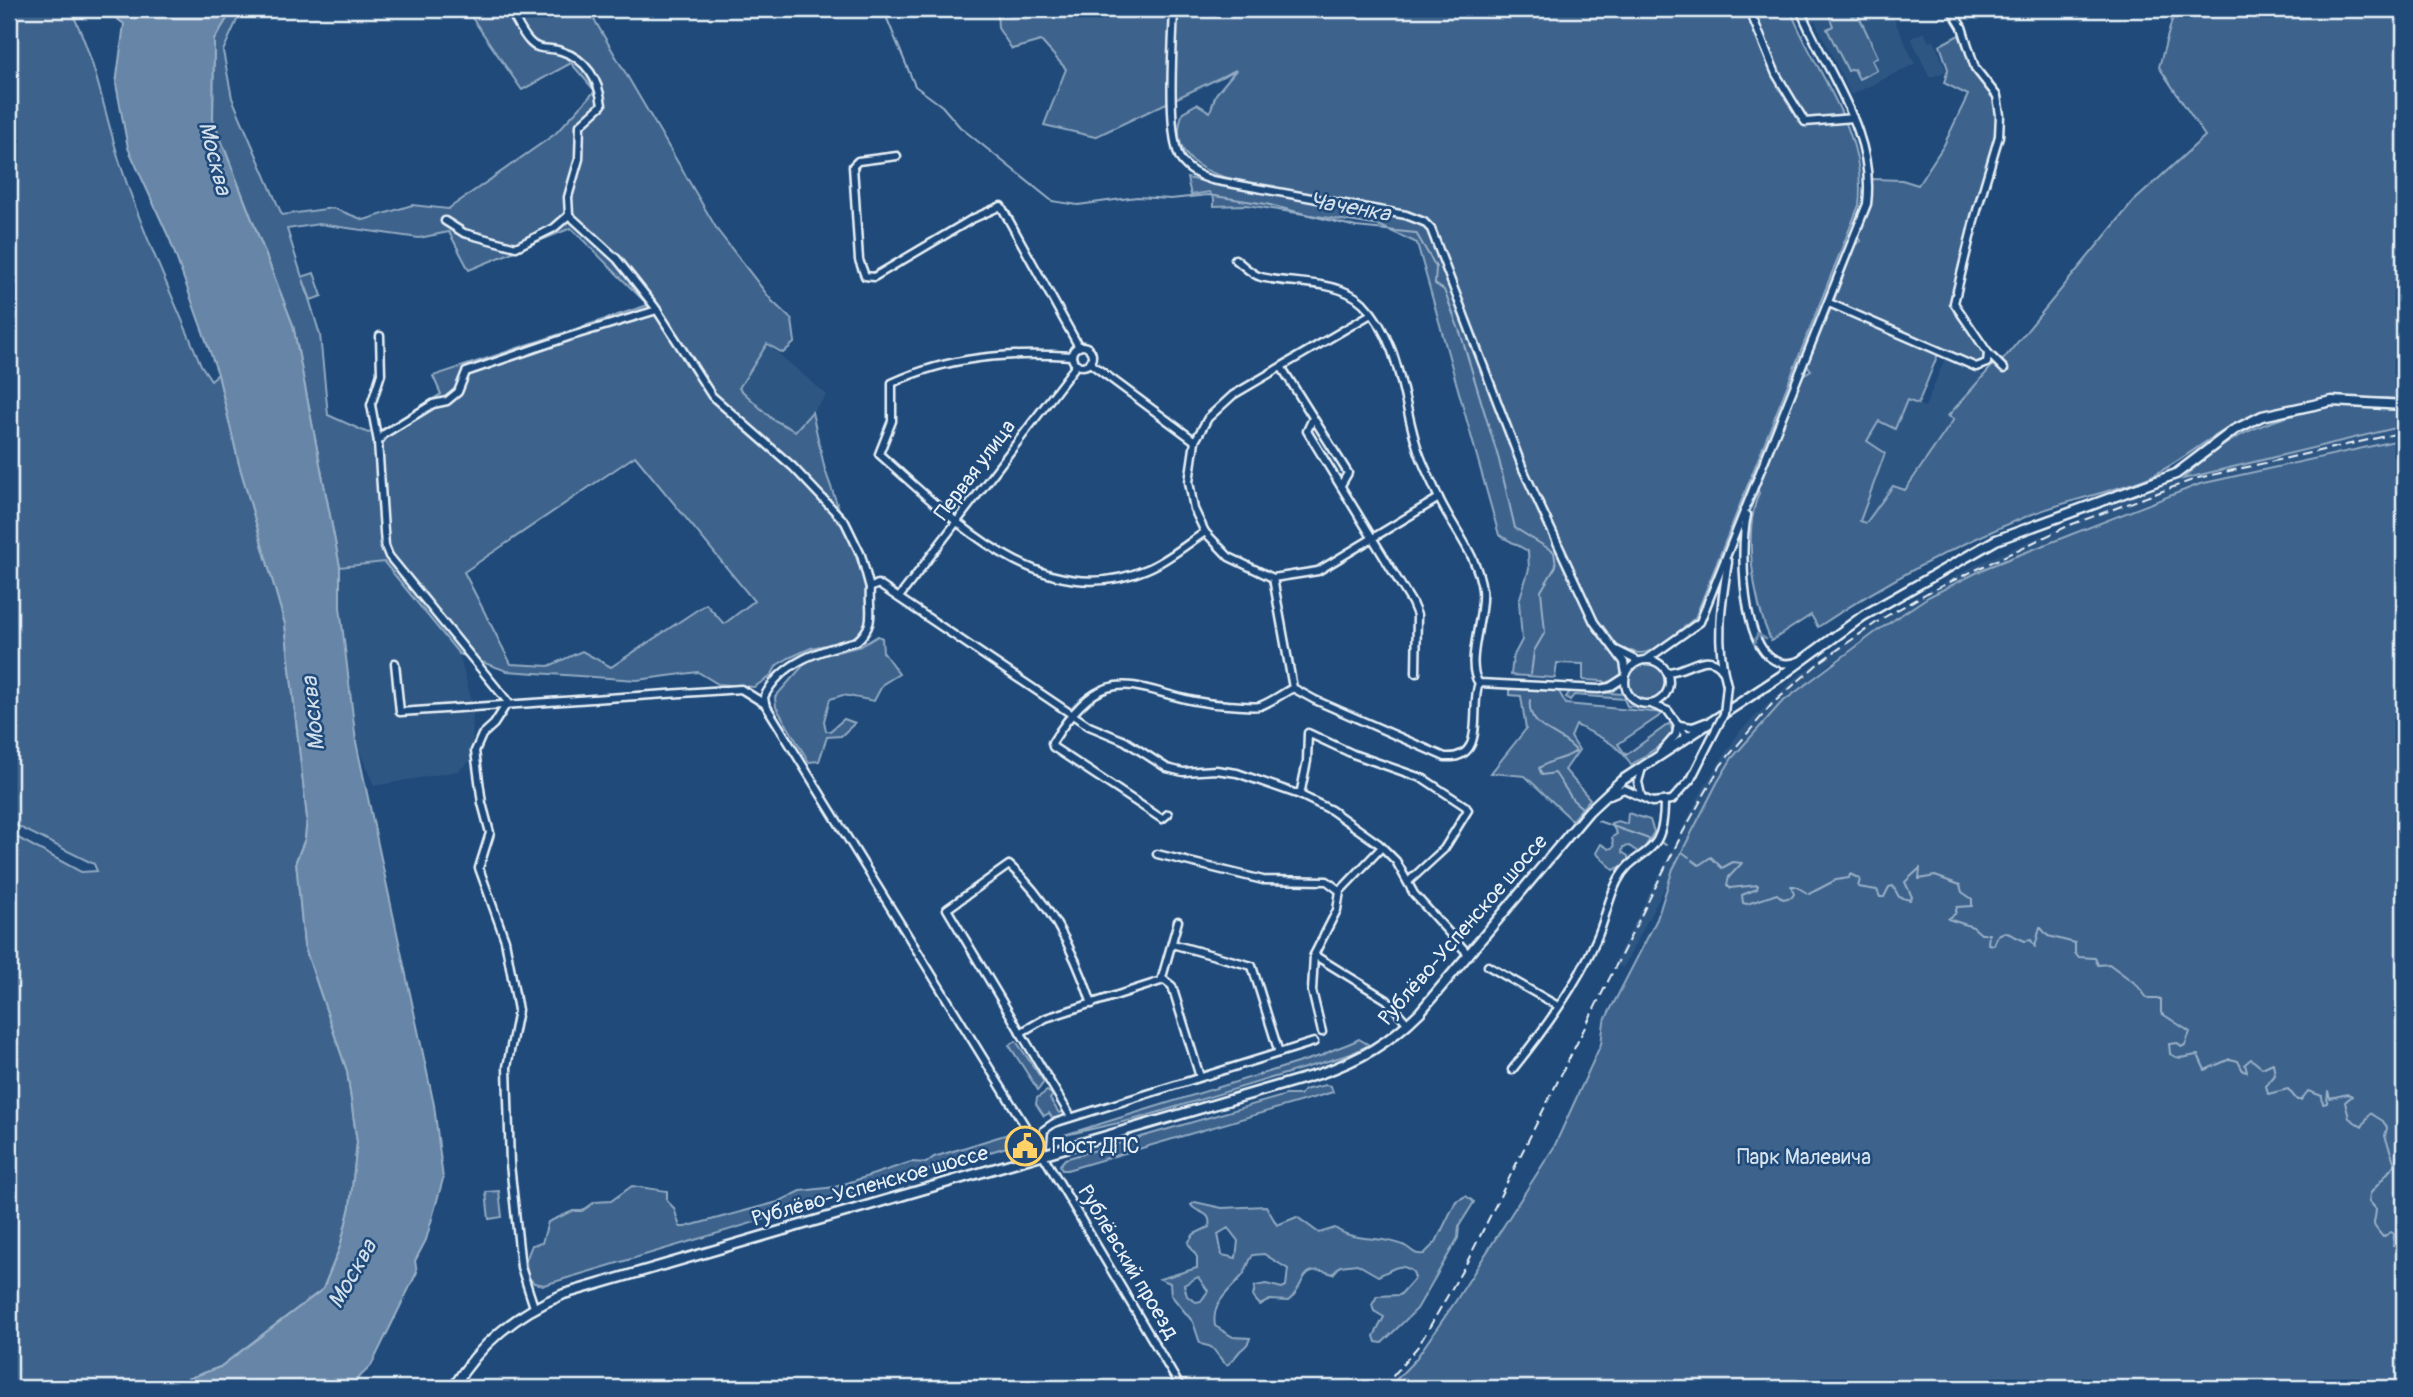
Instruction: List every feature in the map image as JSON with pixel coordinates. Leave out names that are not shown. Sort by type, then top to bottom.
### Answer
[{"type":"main road","name":"Рублёво-Успенское шоссе","points":[[453,1388],[484,1345],[534,1307],[597,1282],[1335,1069],[1378,1049],[1408,1024],[1596,804],[1644,765],[1811,656],[1863,615],[1981,547],[2176,474],[2234,430],[2262,416],[2332,401],[2404,405]]},
{"type":"street","points":[[509,9],[530,43],[561,51],[576,59],[588,68],[600,85],[601,105],[580,125],[579,159],[568,197],[569,215],[617,259],[657,310],[712,396],[793,467],[845,522],[856,543],[870,588],[873,615],[863,635],[856,640],[801,658],[769,688],[764,697],[765,704]]},
{"type":"street","points":[[1174,9],[1172,111],[1180,159],[1194,172],[1212,180],[1406,215],[1424,222],[1431,229],[1523,469],[1594,622],[1624,662],[1628,695]]},
{"type":"street","points":[[1748,9],[1763,48],[1805,122],[1853,118]]},
{"type":"street","points":[[1610,687],[1625,676],[1637,662],[1667,648],[1700,622],[1867,204],[1868,165],[1853,118],[1800,9]]},
{"type":"street","points":[[1951,9],[1962,27],[1975,68],[1997,96],[2000,115],[1999,136],[1954,303],[1988,353],[2004,369]]},
{"type":"street","points":[[897,156],[858,160],[853,166],[859,260],[865,276],[874,277],[972,219],[1001,206],[1079,347]]},
{"type":"street","points":[[445,221],[464,233],[516,247],[554,228],[569,215]]},
{"type":"street","points":[[1235,259],[1258,277],[1328,287],[1361,301],[1380,323],[1394,356],[1418,451],[1439,498],[1474,563],[1482,590],[1481,621],[1473,676],[1479,683],[1610,687],[1639,703],[1668,711],[1687,737]]},
{"type":"street","points":[[1829,303],[1976,367],[1987,363],[1988,353]]},
{"type":"street","points":[[378,442],[384,434],[433,404],[447,401],[458,392],[466,372],[657,310]]},
{"type":"street","points":[[1371,314],[1233,395],[1208,418],[1195,441],[1189,482],[1194,509],[1205,532],[1229,557],[1273,578],[1318,570],[1439,498]]},
{"type":"street","points":[[380,336],[381,374],[371,405],[378,442],[385,546],[388,556],[508,702]]},
{"type":"street","points":[[1072,356],[1079,347]]},
{"type":"street","points":[[1079,347],[1086,347],[1091,352],[1090,363]]},
{"type":"street","points":[[1072,356],[1028,353],[971,358],[892,383],[891,421],[879,454],[985,545],[1020,564],[1069,580],[1095,583],[1147,569],[1205,532]]},
{"type":"street","points":[[1072,356],[1077,365],[1090,363],[1195,441]]},
{"type":"street","name":"Первая улица","points":[[900,596],[1077,365]]},
{"type":"street","points":[[1282,368],[1348,473],[1341,485]]},
{"type":"street","points":[[1313,418],[1307,431],[1374,538],[1417,615],[1416,673]]},
{"type":"street","points":[[1752,493],[1744,529],[1742,577],[1755,630],[1765,652],[1776,663],[1785,665],[1811,656]]},
{"type":"street","points":[[1596,804],[1624,789],[1652,802],[1664,803],[1679,794],[1710,741],[1724,714],[1727,685],[1719,625],[1730,550]]},
{"type":"street","points":[[1273,578],[1293,688],[1315,701],[1446,757],[1456,758],[1466,752],[1474,738],[1475,693],[1479,683]]},
{"type":"street","points":[[870,588],[878,584],[900,596],[1070,713],[1173,770],[1231,772],[1300,795],[1331,810],[1382,847],[1399,864],[1408,883],[1469,955]]},
{"type":"street","points":[[1667,648],[1668,711]]},
{"type":"street","points":[[1614,649],[1637,662]]},
{"type":"street","points":[[1646,660],[1655,661],[1666,670],[1683,670],[1706,660],[1718,663],[1723,670]]},
{"type":"street","points":[[395,663],[400,712],[508,702],[741,689],[765,704]]},
{"type":"street","points":[[1647,704],[1660,700],[1683,670]]},
{"type":"street","points":[[1168,814],[1162,819],[1053,747],[1052,743],[1070,713],[1099,690],[1112,685],[1147,687],[1209,704],[1259,706],[1293,688]]},
{"type":"street","points":[[508,702],[494,724],[482,735],[475,751],[482,803],[491,833],[479,868],[505,940],[518,1010],[508,1067],[511,1183],[521,1267],[534,1307]]},
{"type":"street","name":"Рублёвский проезд","points":[[765,704],[1043,1155],[1181,1388]]},
{"type":"street","points":[[1678,724],[1693,727],[1719,716]]},
{"type":"street","points":[[1656,757],[1674,738],[1678,724]]},
{"type":"street","points":[[1300,795],[1307,761],[1308,733],[1353,754],[1424,779],[1465,806],[1468,810],[1444,849],[1408,883]]},
{"type":"street","points":[[1641,796],[1638,782],[1644,765]]},
{"type":"street","points":[[1512,1070],[1586,963],[1620,876],[1652,849],[1663,824],[1664,803]]},
{"type":"street","points":[[1322,1032],[1312,991],[1314,954],[1337,910],[1340,891],[1382,847]]},
{"type":"street","points":[[1157,854],[1263,880],[1326,881],[1340,891]]},
{"type":"street","points":[[1071,1117],[947,909],[1006,865],[1011,867],[1043,903],[1078,962],[1092,1004]]},
{"type":"street","points":[[1163,979],[1178,921]]},
{"type":"street","points":[[1172,944],[1252,965],[1279,1053]]},
{"type":"street","points":[[1314,954],[1387,1000],[1408,1024]]},
{"type":"street","points":[[1488,966],[1558,1006]]},
{"type":"street","points":[[1020,1033],[1046,1018],[1163,979]]},
{"type":"street","points":[[1163,979],[1171,986],[1200,1077]]},
{"type":"street","points":[[1043,1155],[1044,1130],[1054,1123],[1314,1042]]},
{"type":"shaded area","points":[[1809,9],[1894,9],[1892,15],[1915,64],[1851,95]]},
{"type":"shaded area","points":[[1924,32],[1929,42],[1934,40],[1946,71],[1930,78],[1911,38]]},
{"type":"shaded area","points":[[767,344],[827,395],[795,432],[772,419],[739,387]]},
{"type":"shaded area","points":[[1946,356],[1985,375],[1949,416],[1954,418],[1905,490],[1893,486],[1866,523],[1859,521],[1885,453],[1866,442],[1879,421],[1907,400],[1925,407]]},
{"type":"shaded area","points":[[2404,426],[2404,439],[2200,484],[2152,501],[1988,567],[1928,597],[1876,631],[1825,667],[1760,724],[1732,758],[1623,968],[1614,963],[1706,783],[1740,731],[1794,679],[1872,623],[1979,563],[2129,498],[2201,472]]},
{"type":"shaded area","points":[[384,562],[459,654],[473,706],[472,760],[458,771],[374,786],[356,742],[340,607],[340,567]]},
{"type":"green space","points":[[9,9],[70,9],[87,47],[121,166],[149,241],[201,365],[211,380],[218,374],[239,464],[285,624],[307,818],[305,839],[296,861],[304,945],[347,1071],[357,1142],[350,1207],[340,1247],[323,1289],[220,1367],[162,1388],[9,1388],[9,833],[81,872],[97,871],[94,864],[9,822]]},
{"type":"green space","points":[[233,9],[242,9],[223,51],[232,98],[282,215],[333,208],[364,220],[412,205],[448,209],[555,134],[595,91],[571,63],[522,90],[466,9],[588,9],[718,231],[772,301],[792,320],[795,342],[783,353],[767,344],[739,388],[772,419],[795,431],[812,412],[825,470],[866,585],[866,627],[850,640],[811,648],[789,658],[777,665],[771,676],[754,687],[718,684],[698,672],[637,680],[507,671],[459,654],[384,562],[340,567],[293,325],[213,119],[214,39]],"holes":[[[319,224],[419,238],[449,232],[469,270],[571,228],[648,305],[433,376],[441,394],[383,429],[368,433],[328,415],[320,335],[303,279],[311,300],[322,296],[314,273],[302,277],[287,229]],[[635,456],[754,601],[724,624],[706,604],[611,667],[582,651],[549,666],[511,664],[464,572]]]},
{"type":"green space","points":[[997,9],[1790,9],[1848,128],[1856,152],[1860,178],[1859,205],[1695,618],[1656,648],[1648,652],[1631,651],[1622,663],[1623,678],[1607,685],[1604,681],[1583,680],[1583,664],[1557,663],[1555,678],[1511,675],[1513,657],[1522,640],[1519,601],[1529,569],[1528,551],[1499,535],[1417,243],[1380,226],[1247,205],[1214,206],[1214,199],[1209,192],[1191,195],[1187,178],[1274,195],[1275,186],[1240,181],[1205,170],[1182,148],[1179,132],[1183,112],[1197,104],[1210,112],[1216,94],[1236,70],[1095,137],[1044,125],[1066,69],[1041,41],[1012,49],[998,28]]},
{"type":"green space","points":[[1848,9],[1852,17],[1858,14],[1878,57],[1872,60],[1877,70],[1859,79],[1854,69],[1848,71],[1827,29],[1833,26],[1829,15]]},
{"type":"green space","points":[[2175,9],[2404,9],[2404,399],[2314,401],[2271,410],[2250,418],[2218,434],[2147,478],[2044,510],[2002,527],[1895,580],[1818,627],[1811,615],[1771,641],[1755,588],[1752,567],[1751,528],[1759,493],[1757,488],[1803,375],[1811,370],[1807,365],[1831,308],[1938,354],[1918,404],[1907,400],[1895,429],[1879,421],[1867,441],[1885,453],[1860,521],[1866,523],[1893,486],[1905,490],[1954,419],[1948,416],[1993,365],[1998,366],[2133,202],[2205,136],[2159,67]]},
{"type":"green space","points":[[1959,35],[1973,71],[1995,97],[1997,111],[1994,141],[1951,302],[1954,312],[1987,356],[1983,363],[1978,364],[1836,304],[1834,300],[1855,245],[1861,241],[1859,237],[1870,202],[1872,179],[1902,180],[1918,185],[1944,145],[1968,95],[1944,83],[1948,69],[1940,45]]},
{"type":"green space","points":[[2341,405],[2404,411],[2404,426],[2183,479],[2219,449],[2256,428],[2296,414]]},
{"type":"green space","name":"Парк Малевича","points":[[2404,439],[2404,1388],[1388,1388],[1415,1360],[1455,1302],[1554,1147],[1601,1044],[1604,1022],[1657,919],[1673,869],[1732,758],[1781,703],[1877,631],[1928,597],[1988,567],[2200,484]]},
{"type":"green space","points":[[878,636],[882,638],[883,652],[899,674],[883,684],[874,701],[843,695],[830,699],[824,721],[826,731],[830,731],[844,719],[855,723],[841,736],[827,737],[819,761],[809,762],[776,707],[775,697],[809,659],[861,646]]},
{"type":"green space","points":[[1646,663],[1660,668],[1665,682],[1660,696],[1646,701],[1632,696],[1627,682],[1632,668]]},
{"type":"green space","points":[[1510,687],[1558,690],[1566,704],[1664,713],[1618,744],[1626,755],[1670,723],[1673,733],[1667,741],[1631,765],[1621,751],[1576,725],[1571,737],[1579,750],[1565,770],[1590,799],[1572,820],[1525,776],[1491,773],[1526,729],[1521,696],[1510,695]]},
{"type":"green space","points":[[1571,690],[1623,694],[1641,707],[1627,706],[1624,699],[1574,695],[1570,700],[1566,697]]},
{"type":"green space","points":[[1628,813],[1650,820],[1654,832],[1641,854],[1629,846],[1623,847],[1622,852],[1628,856],[1628,863],[1614,870],[1596,853],[1601,844],[1609,849],[1614,847],[1612,837],[1617,834],[1611,823],[1618,821],[1627,824]]},
{"type":"green space","points":[[1359,1039],[1369,1045],[1351,1054],[1136,1119],[1061,1136],[1323,1055]]},
{"type":"green space","points":[[1016,1041],[1044,1082],[1038,1090],[1009,1045]]},
{"type":"green space","points":[[1331,1086],[1333,1092],[1067,1170],[1062,1170],[1060,1165],[1065,1159],[1286,1095],[1300,1095],[1304,1090]]},
{"type":"green space","points":[[1047,1091],[1053,1095],[1050,1099],[1059,1113],[1063,1111],[1066,1117],[1053,1119],[1049,1113],[1044,1116],[1036,1104],[1037,1098]]},
{"type":"green space","points":[[1008,1134],[1018,1134],[1017,1144],[544,1285],[534,1283],[527,1276],[526,1260],[532,1245],[542,1243],[548,1222],[573,1211],[582,1211],[595,1202],[611,1201],[632,1186],[667,1191],[667,1201],[674,1208],[680,1227],[685,1227],[778,1202],[801,1191],[835,1187],[911,1162],[926,1163],[934,1157]]},
{"type":"green space","points":[[499,1191],[502,1217],[489,1219],[486,1192]]},
{"type":"green space","points":[[1466,1196],[1474,1202],[1459,1226],[1458,1238],[1417,1309],[1382,1343],[1376,1342],[1374,1336],[1384,1317],[1374,1311],[1372,1305],[1377,1296],[1400,1295],[1415,1278],[1413,1272],[1404,1267],[1378,1276],[1357,1264],[1340,1266],[1333,1274],[1313,1271],[1304,1277],[1288,1301],[1270,1300],[1260,1305],[1253,1297],[1255,1286],[1286,1286],[1288,1269],[1264,1254],[1253,1255],[1244,1274],[1218,1304],[1214,1318],[1215,1326],[1233,1337],[1250,1338],[1229,1364],[1222,1361],[1212,1348],[1200,1343],[1193,1322],[1171,1295],[1170,1283],[1160,1279],[1197,1268],[1197,1257],[1188,1243],[1194,1234],[1209,1227],[1209,1222],[1206,1215],[1191,1205],[1195,1202],[1222,1208],[1266,1206],[1277,1225],[1297,1217],[1319,1233],[1335,1228],[1351,1236],[1388,1241],[1424,1254],[1436,1242],[1456,1201]],"holes":[[[1228,1228],[1238,1241],[1236,1258],[1222,1255],[1218,1234]],[[1198,1277],[1208,1291],[1201,1301],[1196,1302],[1187,1296],[1184,1285]]]},
{"type":"water","name":"Москва","points":[[104,9],[233,9],[214,40],[213,119],[293,325],[340,567],[340,607],[356,742],[434,1105],[443,1179],[426,1240],[415,1261],[417,1272],[371,1366],[348,1388],[162,1388],[220,1367],[323,1289],[340,1247],[350,1207],[357,1142],[347,1071],[304,945],[296,861],[305,839],[307,818],[285,624],[239,464],[218,374],[170,240],[128,148],[116,84],[124,24]]},
{"type":"waterway","name":"Чаченка","points":[[883,9],[915,86],[942,106],[960,127],[1052,201],[1078,205],[1137,197],[1171,199],[1208,195],[1266,204],[1356,227],[1416,233],[1436,267],[1435,284],[1444,290],[1461,335],[1499,460],[1515,528],[1554,552],[1556,566],[1541,591],[1545,632],[1534,651],[1531,674]]},
{"type":"waterway","name":"Чаченка","points":[[1530,700],[1530,710],[1539,724],[1576,751],[1539,768],[1542,775],[1555,773],[1573,800],[1581,807]]},
{"type":"waterway","name":"Чаченка","points":[[1598,821],[1652,840]]},
{"type":"waterway","name":"Чаченка","points":[[1658,841],[1666,845]]},
{"type":"waterway","name":"Чаченка","points":[[1682,852],[1689,857]]},
{"type":"waterway","name":"Чаченка","points":[[1692,860],[1699,865],[1711,857],[1722,868],[1733,862],[1742,863],[1729,877],[1727,885],[1730,888],[1758,885],[1757,889],[1742,895],[1743,903],[1747,904],[1777,894],[1783,899],[1792,897],[1794,894],[1791,886],[1809,894],[1836,880],[1849,878],[1850,874],[1860,879],[1858,887],[1877,890],[1880,897],[1884,897],[1889,887],[1893,886],[1899,897],[1910,900],[1912,897],[1905,882],[1920,868],[1919,879],[1935,876],[1960,885],[1962,892],[1972,899],[1972,906],[1957,907],[1955,914],[1948,919],[1973,927],[1981,934],[1989,934],[1988,944],[1994,945],[1998,935],[2005,932],[2025,941],[2031,940],[2035,947],[2040,927],[2048,936],[2075,943],[2078,957],[2095,958],[2098,965],[2109,964],[2136,984],[2148,999],[2161,999],[2161,1013],[2190,1032],[2185,1045],[2181,1047],[2178,1043],[2169,1044],[2170,1054],[2180,1058],[2198,1055],[2205,1070],[2230,1059],[2238,1061],[2243,1071],[2247,1072],[2245,1064],[2251,1059],[2262,1068],[2273,1063],[2275,1075],[2266,1086],[2268,1094],[2288,1089],[2297,1100],[2301,1100],[2308,1091],[2322,1096],[2323,1104],[2327,1103],[2328,1091],[2330,1098],[2348,1094],[2352,1096],[2345,1102],[2349,1118],[2362,1127],[2370,1113],[2383,1121],[2387,1128],[2385,1136],[2395,1164],[2370,1194],[2369,1201],[2376,1209],[2374,1226],[2383,1237],[2391,1232],[2394,1234],[2393,1246],[2404,1245]]},
{"type":"railway","points":[[1383,1388],[1419,1345],[1466,1264],[1683,832],[1721,765],[1772,704],[1820,662],[1883,618],[1927,593],[2070,525],[2198,478],[2404,432]]},
{"type":"place","name":"Пост ДПС","points":[[1025,1146]]}]
